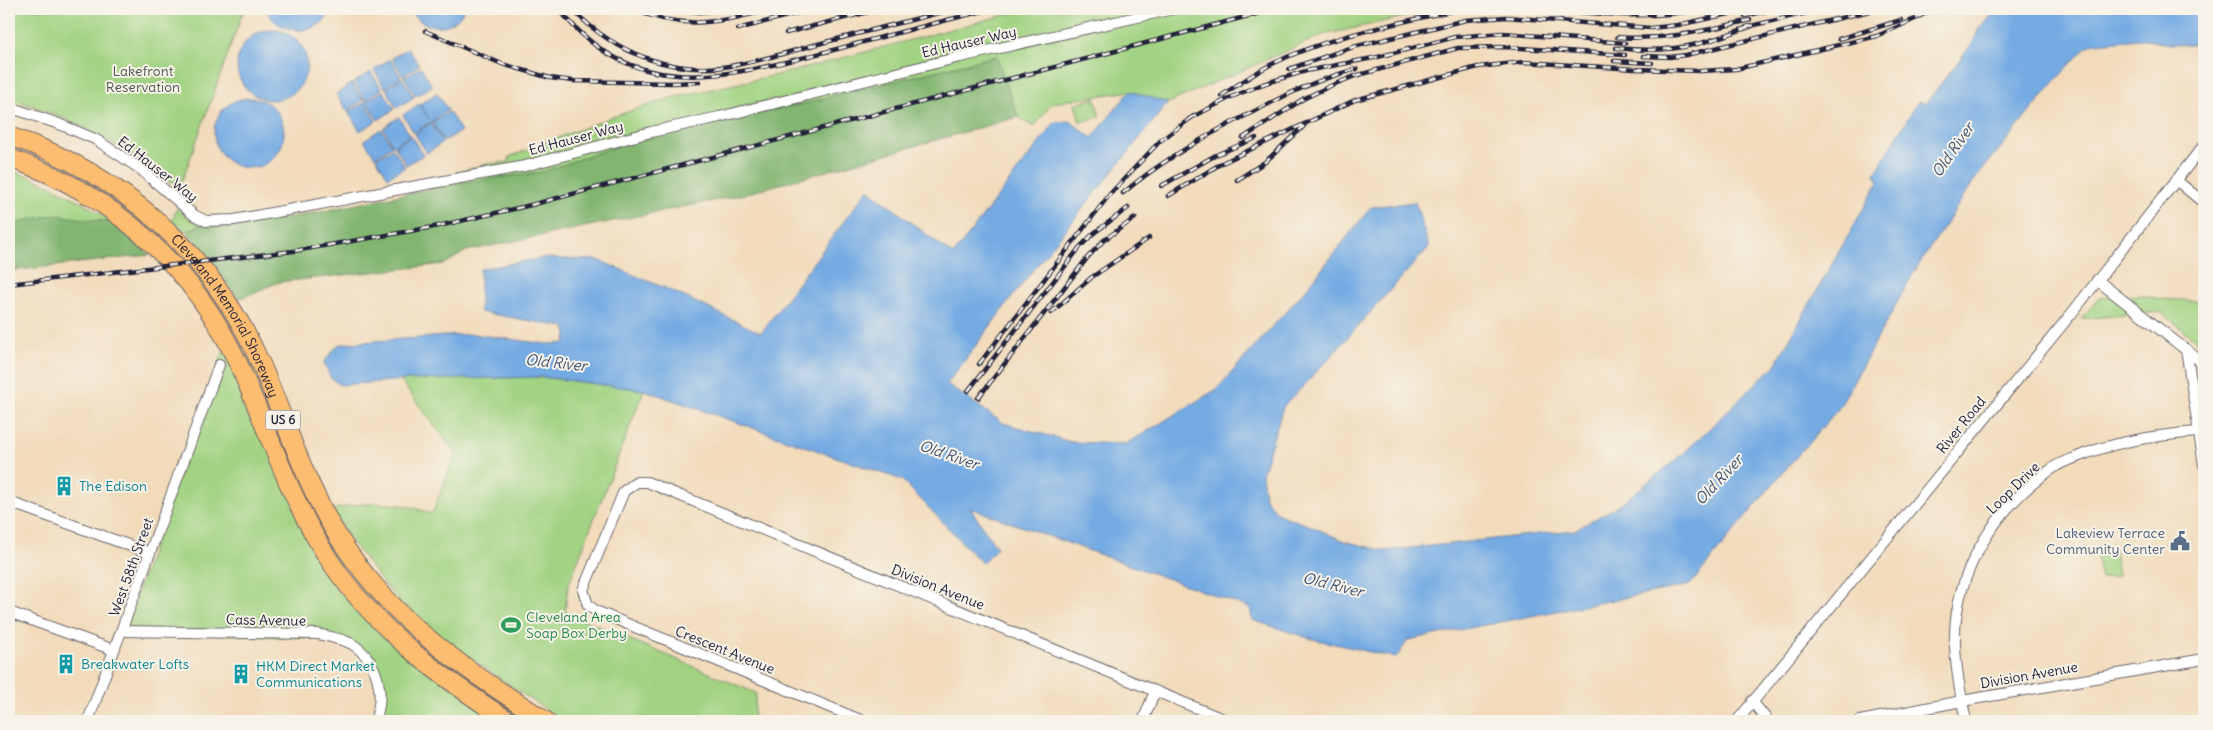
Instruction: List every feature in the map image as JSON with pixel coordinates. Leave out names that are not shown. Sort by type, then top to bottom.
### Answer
[{"type":"highway","name":"Cleveland Memorial Shoreway","points":[[9,136],[53,153],[98,176],[152,216],[188,251],[210,278],[239,320],[261,366],[315,496],[335,531],[363,572],[396,610],[432,643],[472,673],[546,721]]},
{"type":"highway","name":"Cleveland Memorial Shoreway","points":[[9,158],[43,171],[87,194],[129,223],[175,266],[209,311],[227,341],[290,490],[306,522],[333,565],[366,608],[402,644],[441,676],[509,721]]},
{"type":"street","name":"Ed Hauser Way","points":[[9,107],[59,124],[95,139],[139,168],[194,215],[206,221],[219,222],[293,210],[525,166],[652,132],[1173,9]]},
{"type":"street","name":"River Road","points":[[1737,721],[2097,280],[2204,145]]},
{"type":"street","points":[[2176,180],[2204,203]]},
{"type":"street","points":[[2097,280],[2204,364]]},
{"type":"street","points":[[2186,349],[2204,465]]},
{"type":"street","name":"West 58th Street","points":[[88,721],[114,650],[123,631],[219,365]]},
{"type":"street","name":"Loop Drive","points":[[1966,721],[1954,646],[1962,588],[1978,549],[1999,518],[2057,465],[2093,450],[2131,440],[2198,432]]},
{"type":"street","name":"Division Avenue","points":[[584,596],[583,590],[624,491],[637,482],[647,482],[1228,721]]},
{"type":"street","points":[[9,502],[150,554]]},
{"type":"street","name":"Crescent Avenue","points":[[584,596],[588,605],[596,611],[862,721]]},
{"type":"street","points":[[9,612],[114,650]]},
{"type":"street","name":"Cass Avenue","points":[[123,631],[318,634],[340,639],[362,652],[376,672],[380,690],[380,707],[375,721]]},
{"type":"street","name":"Division Avenue","points":[[1860,721],[1962,700],[2204,659]]},
{"type":"street","points":[[1143,721],[1155,691]]},
{"type":"street","points":[[1752,701],[1768,721]]},
{"type":"green space","name":"Lakefront Reservation","points":[[9,9],[244,9],[182,181],[169,182],[132,155],[73,122],[9,99]]},
{"type":"green space","points":[[1027,9],[1441,9],[1323,35],[1168,103],[1130,91],[1052,103],[1034,127],[1018,117],[996,56],[806,103],[623,144],[542,172],[493,178],[207,239],[187,232],[172,221],[177,208],[188,218],[201,224],[227,227],[314,214],[457,183],[454,173],[487,164],[509,162],[509,157],[609,118],[667,99],[794,71]]},
{"type":"green space","points":[[996,56],[1018,117],[741,195],[466,251],[445,264],[279,282],[239,299],[187,232],[201,224],[227,227],[314,213],[457,183],[542,172],[623,144],[806,103]]},
{"type":"green space","points":[[1095,98],[1100,117],[1080,122],[1075,104]]},
{"type":"green space","points":[[9,170],[64,192],[114,223],[97,220],[9,271]]},
{"type":"green space","points":[[55,215],[114,223],[139,242],[149,255],[9,271],[9,226],[31,219]]},
{"type":"green space","points":[[2139,295],[2162,299],[2204,301],[2204,347],[2161,312],[2081,319],[2099,298]]},
{"type":"green space","points":[[227,341],[258,410],[355,594],[509,721],[375,721],[380,690],[362,652],[340,639],[123,631]]},
{"type":"green space","points":[[542,377],[644,390],[568,586],[565,612],[756,693],[753,721],[563,721],[440,638],[402,604],[353,544],[332,510],[361,504],[381,503],[400,505],[432,514],[456,454],[400,380]]},
{"type":"green space","points":[[2113,546],[2118,576],[2101,579],[2095,549]]},
{"type":"water","points":[[266,9],[331,9],[326,18],[318,25],[309,29],[299,30],[289,29],[279,24]]},
{"type":"water","points":[[409,9],[464,9],[459,17],[452,22],[445,26],[437,26],[421,21]]},
{"type":"water","name":"Old River","points":[[1998,9],[2204,9],[2204,44],[2170,44],[2140,39],[2095,43],[2086,47],[2056,80],[1976,178],[1914,272],[1839,408],[1778,478],[1690,585],[1408,640],[1396,658],[1309,638],[1252,620],[1250,608],[970,508],[997,548],[982,563],[902,480],[644,390],[542,377],[406,380],[340,385],[330,377],[324,362],[338,345],[348,343],[473,334],[546,344],[565,343],[567,334],[565,327],[480,312],[480,269],[542,258],[598,260],[672,291],[761,333],[868,189],[953,255],[1055,122],[1070,121],[1092,138],[1130,91],[1168,103],[1025,280],[947,384],[1003,423],[1071,442],[1126,444],[1217,389],[1306,289],[1371,207],[1415,202],[1429,247],[1283,407],[1262,474],[1265,498],[1278,514],[1344,541],[1385,551],[1575,530],[1618,506],[1681,456],[1775,365],[1879,181],[1875,174],[1918,101],[1926,103],[1974,41],[1979,28]]},
{"type":"water","points":[[272,30],[285,33],[297,40],[304,52],[307,65],[304,78],[297,90],[285,97],[272,100],[259,97],[247,90],[240,78],[237,65],[240,52],[247,40],[259,33]]},
{"type":"water","points":[[408,48],[419,65],[403,76],[392,58]]},
{"type":"water","points":[[390,59],[401,77],[385,88],[374,70]]},
{"type":"water","points":[[421,67],[432,86],[416,96],[404,77]]},
{"type":"water","points":[[371,72],[382,89],[365,100],[354,82]]},
{"type":"water","points":[[402,78],[414,97],[397,108],[386,89]]},
{"type":"water","points":[[352,83],[363,100],[347,111],[336,94]]},
{"type":"water","points":[[383,91],[395,109],[378,120],[366,101]]},
{"type":"water","points":[[437,93],[448,110],[414,133],[403,115],[419,104],[429,119],[420,104]]},
{"type":"water","points":[[249,98],[262,101],[274,108],[281,120],[284,133],[281,146],[274,158],[262,165],[249,168],[236,165],[224,158],[217,146],[214,133],[217,120],[224,108],[236,101]]},
{"type":"water","points":[[365,102],[376,121],[360,131],[348,112]]},
{"type":"water","points":[[449,112],[461,131],[444,141],[432,122]]},
{"type":"water","points":[[399,117],[410,135],[393,146],[383,128]]},
{"type":"water","points":[[431,123],[443,142],[427,153],[415,134]]},
{"type":"water","points":[[381,129],[392,146],[375,157],[364,140]]},
{"type":"water","points":[[411,136],[423,155],[406,165],[395,146]]},
{"type":"water","points":[[393,148],[405,167],[388,177],[376,158]]},
{"type":"railway","points":[[559,9],[588,40],[620,60],[652,71],[686,76],[722,74],[795,60],[991,9]]},
{"type":"railway","points":[[572,9],[608,39],[628,50],[649,59],[671,65],[694,68],[717,68],[750,62],[954,9]]},
{"type":"railway","points":[[634,9],[652,16],[686,22],[721,20],[773,9]]},
{"type":"railway","points":[[671,9],[700,12],[729,9]]},
{"type":"railway","points":[[738,29],[814,9]]},
{"type":"railway","points":[[786,33],[880,9]]},
{"type":"railway","points":[[9,284],[294,251],[434,227],[531,205],[1275,9]]},
{"type":"railway","points":[[1221,96],[1270,65],[1315,46],[1339,38],[1459,9]]},
{"type":"railway","points":[[1543,9],[1641,15],[1661,15],[1700,9]]},
{"type":"railway","points":[[1289,69],[1353,47],[1466,20],[1506,17],[1651,28],[1678,25],[1752,9]]},
{"type":"railway","points":[[1745,16],[1774,9]]},
{"type":"railway","points":[[1746,27],[1824,9]]},
{"type":"railway","points":[[1643,56],[1670,57],[1686,55],[1878,9]]},
{"type":"railway","points":[[1168,196],[1222,163],[1355,100],[1478,67],[1524,62],[1635,69],[1701,71],[1736,69],[1877,36],[1932,9]]},
{"type":"railway","points":[[1617,37],[1652,38],[1668,36],[1750,20]]},
{"type":"railway","points":[[1839,39],[1901,20]]},
{"type":"railway","points":[[1616,48],[1646,50],[1677,48],[1711,40],[1752,26]]},
{"type":"railway","points":[[425,31],[502,64],[550,78],[573,81],[700,82]]},
{"type":"railway","points":[[1189,119],[1229,98],[1263,84],[1306,71],[1378,57],[1455,37],[1503,33],[1625,43]]},
{"type":"railway","points":[[1243,138],[1303,99],[1330,86],[1355,76],[1458,48],[1505,47],[1625,55]]},
{"type":"railway","points":[[1614,61],[1652,63]]},
{"type":"railway","points":[[1123,193],[1166,161],[1229,124],[1300,89],[1357,69]]},
{"type":"railway","points":[[979,364],[1110,194],[1160,141],[1195,115]]},
{"type":"railway","points":[[1237,180],[1265,162],[1304,126]]},
{"type":"railway","points":[[1161,186],[1216,155],[1256,138]]},
{"type":"railway","points":[[968,391],[1080,247],[1094,233],[1128,208]]},
{"type":"railway","points":[[978,398],[1088,257],[1104,240],[1135,218]]},
{"type":"railway","points":[[1051,313],[1092,277],[1149,238]]},
{"type":"place","name":"The Edison","points":[[64,486]]},
{"type":"place","name":"Lakeview Terrace Community Center","points":[[2180,541]]},
{"type":"place","name":"Cleveland Area Soap Box Derby","points":[[511,625]]},
{"type":"place","name":"Breakwater Lofts","points":[[66,664]]},
{"type":"place","name":"HKM Direct Market Communications","points":[[241,674]]}]
